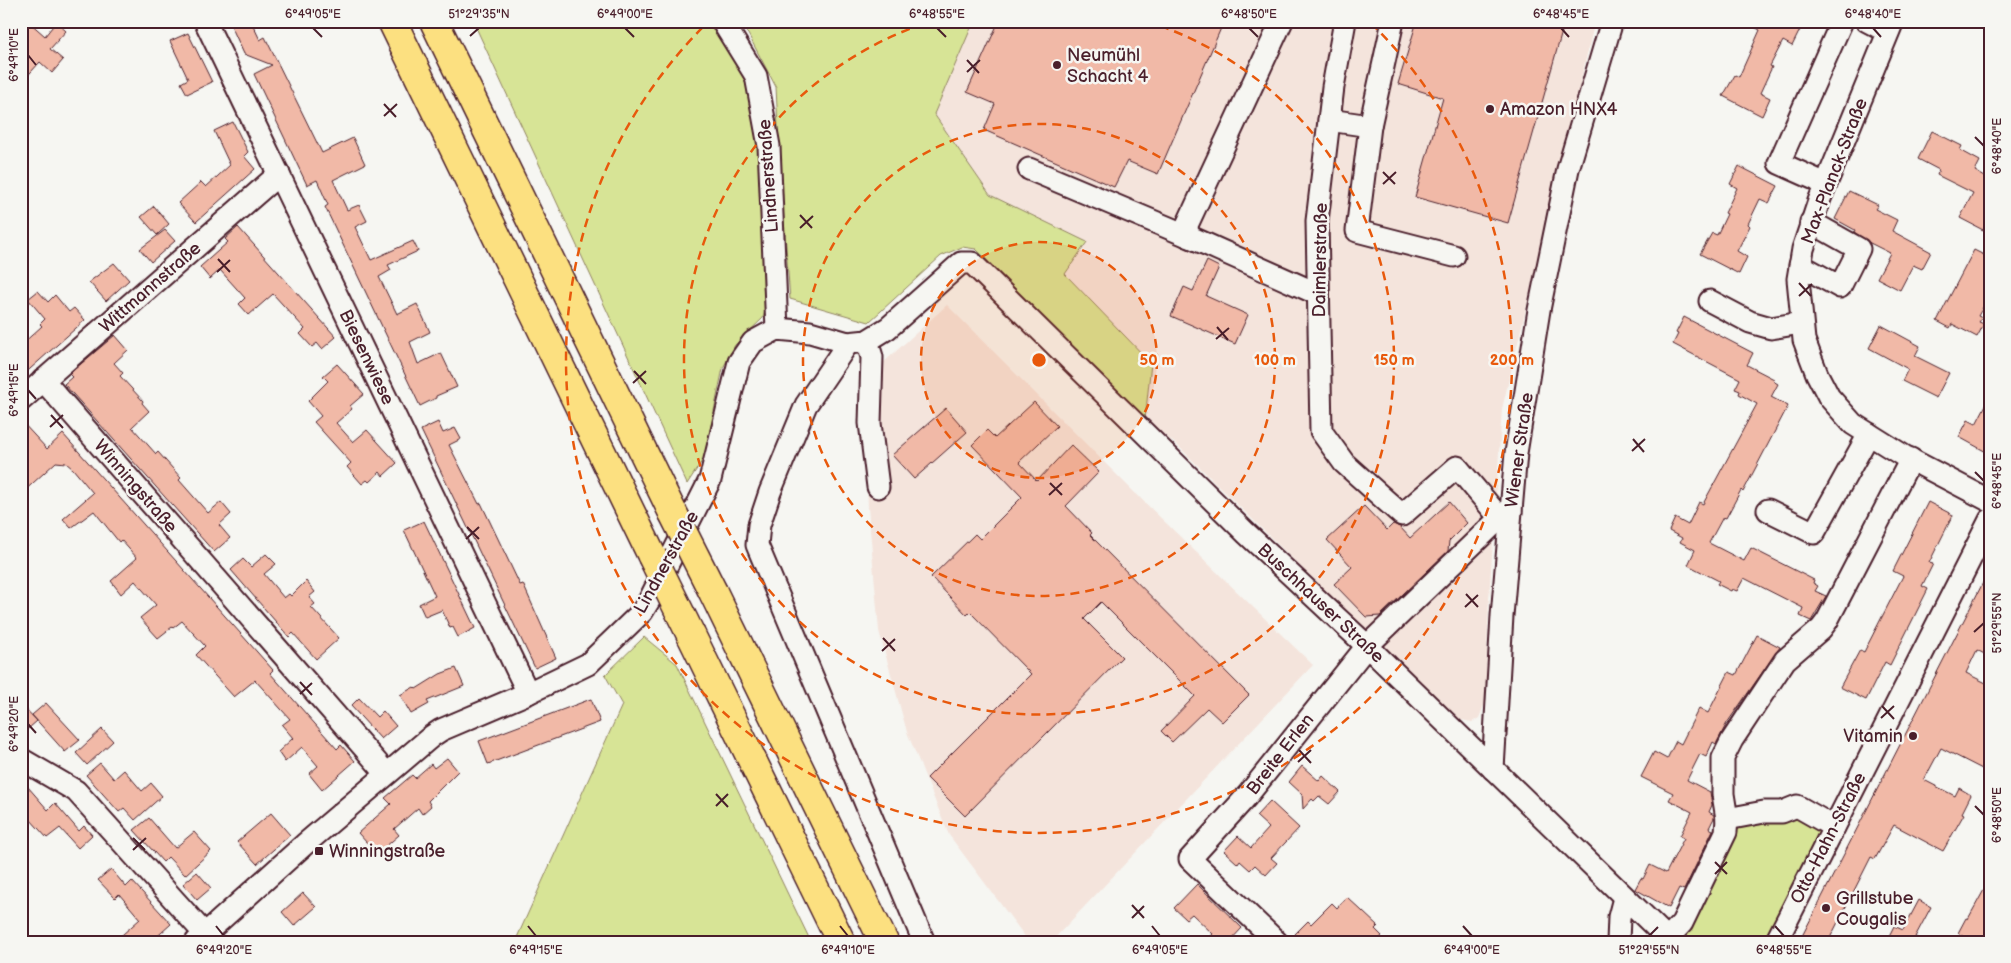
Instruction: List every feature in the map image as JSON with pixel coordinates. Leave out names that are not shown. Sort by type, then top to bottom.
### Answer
[{"type":"highway","points":[[392,21],[841,942]]},
{"type":"highway","points":[[434,21],[884,942]]},
{"type":"street","name":"Biesenwiese","points":[[205,21],[528,693]]},
{"type":"street","name":"Lindnerstraße","points":[[204,939],[386,773],[441,730],[528,693],[588,664],[642,612],[650,599],[710,480],[738,362],[754,342],[777,329],[769,146],[758,84],[756,76],[722,21]]},
{"type":"street","points":[[1188,236],[1187,225],[1282,21]]},
{"type":"street","name":"Daimlerstraße","points":[[1345,21],[1329,120],[1317,220],[1321,431],[1344,463],[1402,515],[1457,467],[1505,514]]},
{"type":"street","points":[[1393,21],[1370,126],[1357,231],[1454,256]]},
{"type":"street","name":"Wiener Straße","points":[[1493,769],[1505,514],[1538,320],[1568,169],[1612,21]]},
{"type":"street","points":[[1826,184],[1779,163],[1842,21]]},
{"type":"street","points":[[1867,21],[1891,27]]},
{"type":"street","name":"Max-Planck-Straße","points":[[1891,27],[1811,222],[1798,279],[1804,340],[1817,374],[1829,397],[1853,424],[1911,460],[1990,501]]},
{"type":"street","points":[[1329,120],[1370,126]]},
{"type":"street","points":[[1029,169],[1188,236],[1318,294]]},
{"type":"street","name":"Wittmannstraße","points":[[21,400],[279,174]]},
{"type":"street","points":[[1800,266],[1840,287],[1859,249],[1811,222]]},
{"type":"street","name":"Buschhauser Straße","points":[[858,342],[888,328],[961,262],[972,263],[1246,533],[1366,646],[1669,940]]},
{"type":"street","points":[[1710,301],[1750,322],[1771,328],[1801,323]]},
{"type":"street","points":[[777,329],[810,332],[858,342],[872,357],[870,423],[878,487]]},
{"type":"street","points":[[858,342],[806,405],[770,492],[759,525],[757,545],[924,942]]},
{"type":"street","name":"Winningstraße","points":[[44,380],[386,773]]},
{"type":"street","points":[[1768,510],[1814,533],[1869,434]]},
{"type":"street","points":[[1669,940],[1682,923],[1726,832],[1727,819],[1723,794],[1723,758],[1732,740],[1785,660],[1821,629],[1827,621],[1911,460]]},
{"type":"street","name":"Breite Erlen","points":[[1277,942],[1190,859],[1248,796],[1366,646],[1505,514]]},
{"type":"street","name":"Otto-Hahn-Straße","points":[[1776,942],[1990,520]]},
{"type":"street","points":[[21,759],[76,791],[204,939]]},
{"type":"street","points":[[1727,819],[1764,812],[1782,812],[1798,806],[1834,827]]},
{"type":"street","points":[[1618,942],[1619,917],[1624,898]]},
{"type":"shaded area","points":[[842,21],[1595,21],[1502,409],[1489,599],[1485,703],[1479,718],[1472,722],[1461,720],[1451,715],[1177,445],[1145,420],[1151,363],[1064,274],[1086,242],[990,195],[934,114]]},
{"type":"shaded area","points":[[947,305],[1135,493],[1313,665],[1051,942],[1029,942],[949,835],[907,732],[879,631],[868,507],[862,382]]},
{"type":"green space","points":[[473,21],[720,21],[755,76],[766,307],[763,318],[735,345],[723,368],[704,458],[687,484]]},
{"type":"green space","points":[[735,21],[974,21],[934,114],[990,195],[1087,242],[1065,274],[1151,363],[1145,420],[976,249],[962,247],[941,256],[869,322],[790,299],[776,87],[748,34]]},
{"type":"green space","points":[[644,637],[677,664],[811,942],[515,942],[622,705],[605,675]]},
{"type":"green space","points":[[1794,817],[1821,833],[1763,942],[1690,942],[1684,935],[1730,835],[1742,826],[1768,824]]},
{"type":"building","points":[[21,21],[28,21],[45,36],[56,22],[66,31],[50,49],[63,60],[52,73],[40,62],[21,83]]},
{"type":"building","points":[[229,21],[251,21],[260,40],[265,37],[322,153],[353,138],[365,164],[333,180],[347,210],[359,205],[367,221],[355,227],[371,260],[413,241],[418,251],[388,265],[391,270],[379,277],[397,314],[417,304],[430,332],[410,342],[418,364],[441,353],[457,387],[436,396],[436,398],[420,406],[325,207],[328,205],[317,180],[307,185],[254,74],[272,65],[244,54]]},
{"type":"building","points":[[999,21],[1224,21],[1158,174],[1127,161],[1114,187],[984,130],[995,104],[967,92]]},
{"type":"building","name":"Amazon HNX4","points":[[1417,21],[1565,21],[1508,223],[1415,197],[1443,98],[1398,84]]},
{"type":"building","points":[[1743,21],[1788,21],[1801,28],[1792,46],[1783,41],[1770,66],[1772,67],[1760,93],[1770,98],[1762,116],[1723,96],[1735,75],[1739,77],[1760,30]]},
{"type":"building","points":[[188,33],[212,82],[187,94],[181,83],[188,79],[170,41]]},
{"type":"building","points":[[233,122],[248,152],[244,156],[255,169],[196,222],[178,203],[201,182],[206,187],[230,165],[214,131]]},
{"type":"building","points":[[1932,131],[1962,146],[1960,150],[1980,161],[1975,171],[1990,180],[1990,216],[1983,230],[1960,218],[1973,193],[1937,175],[1939,170],[1918,159]]},
{"type":"building","points":[[1739,166],[1778,186],[1769,203],[1760,199],[1748,224],[1750,226],[1737,251],[1747,257],[1739,274],[1700,254],[1712,233],[1717,235],[1727,214],[1725,213],[1737,188],[1730,184]]},
{"type":"building","points":[[1849,191],[1878,205],[1875,209],[1897,220],[1892,231],[1931,252],[1922,269],[1913,265],[1900,290],[1877,278],[1890,253],[1870,243],[1854,232],[1855,230],[1835,219]]},
{"type":"building","points":[[154,206],[169,224],[157,235],[141,217]]},
{"type":"building","points":[[238,227],[336,337],[322,349],[317,343],[312,347],[300,334],[305,329],[273,294],[249,315],[239,304],[245,298],[220,270],[210,279],[200,267],[228,242],[225,239]]},
{"type":"building","points":[[165,230],[175,241],[151,262],[140,249]]},
{"type":"building","points":[[1974,250],[1990,258],[1990,295],[1978,316],[1982,318],[1979,322],[1984,324],[1977,337],[1952,324],[1950,328],[1937,321]]},
{"type":"building","points":[[1207,261],[1219,267],[1206,296],[1248,315],[1235,344],[1171,316],[1184,287],[1193,291]]},
{"type":"building","points":[[114,263],[129,280],[106,301],[89,282]]},
{"type":"building","points":[[38,291],[48,302],[55,295],[69,312],[74,308],[85,320],[21,377],[21,345],[42,326],[40,324],[45,319],[28,299]]},
{"type":"building","points":[[1684,317],[1753,353],[1747,365],[1774,379],[1773,381],[1778,384],[1771,397],[1788,406],[1743,492],[1741,490],[1726,518],[1723,517],[1709,543],[1744,561],[1751,548],[1814,580],[1813,583],[1818,586],[1815,591],[1826,596],[1811,621],[1800,616],[1803,608],[1744,578],[1737,591],[1732,589],[1731,591],[1717,584],[1719,581],[1688,565],[1695,550],[1680,542],[1682,538],[1669,531],[1675,518],[1688,525],[1699,502],[1703,504],[1757,404],[1739,394],[1740,391],[1735,389],[1740,379],[1673,344]]},
{"type":"building","points":[[1881,325],[1920,346],[1915,356],[1949,373],[1936,398],[1902,381],[1908,369],[1869,348]]},
{"type":"building","points":[[115,335],[128,350],[114,363],[123,373],[120,376],[143,401],[142,403],[149,411],[132,427],[181,478],[179,480],[208,513],[221,502],[231,514],[219,525],[230,538],[214,552],[64,384],[72,377],[69,374]]},
{"type":"building","points":[[337,364],[364,394],[350,406],[352,409],[336,423],[353,442],[367,430],[397,463],[383,476],[380,472],[369,482],[367,480],[362,484],[347,467],[351,463],[314,422],[321,416],[308,401],[328,381],[323,376]]},
{"type":"building","points":[[1990,397],[1990,454],[1959,437],[1968,420],[1976,424]]},
{"type":"building","points":[[1034,402],[1057,426],[1019,462],[1037,481],[1071,445],[1099,472],[1066,506],[1092,533],[1090,535],[1249,695],[1222,722],[1207,708],[1172,742],[1161,731],[1195,696],[1101,602],[1084,619],[1122,657],[965,816],[927,778],[1031,674],[970,612],[967,615],[931,577],[975,534],[980,539],[1022,497],[972,445],[987,430],[995,438]]},
{"type":"building","points":[[946,408],[967,432],[914,479],[892,455]]},
{"type":"building","points":[[21,421],[47,449],[63,434],[273,670],[270,673],[337,749],[341,745],[355,761],[322,790],[309,774],[318,766],[302,747],[285,762],[278,752],[293,738],[282,725],[290,719],[255,680],[234,697],[196,655],[205,646],[182,621],[158,638],[140,618],[156,605],[135,581],[121,594],[111,581],[137,558],[121,540],[119,542],[94,511],[71,528],[63,519],[93,493],[73,469],[66,463],[56,462],[21,494]]},
{"type":"building","points":[[438,422],[443,433],[455,428],[461,439],[449,445],[479,504],[481,503],[520,585],[523,584],[556,658],[535,668],[421,430]]},
{"type":"building","points":[[1449,502],[1467,523],[1449,541],[1448,551],[1380,616],[1366,617],[1334,584],[1352,567],[1327,540],[1364,506],[1387,530],[1393,524],[1400,527],[1410,538]]},
{"type":"building","points":[[1928,502],[1953,515],[1929,563],[1933,564],[1922,586],[1928,589],[1890,665],[1885,662],[1866,700],[1840,687],[1860,650],[1864,652],[1903,576],[1893,571]]},
{"type":"building","points":[[424,521],[475,628],[458,637],[453,627],[450,628],[442,610],[425,617],[419,604],[435,596],[404,530]]},
{"type":"building","points":[[266,554],[276,564],[264,574],[284,598],[289,594],[291,596],[306,581],[315,592],[309,597],[315,604],[311,607],[339,638],[316,659],[293,633],[289,637],[231,570],[243,559],[251,567]]},
{"type":"building","points":[[1990,569],[1990,657],[1977,650],[1966,673],[1990,685],[1990,773],[1941,748],[1924,780],[1955,796],[1959,788],[1971,795],[1962,813],[1964,814],[1943,851],[1894,825],[1875,859],[1871,857],[1828,942],[1799,942]]},
{"type":"building","points":[[1757,635],[1780,647],[1727,723],[1716,744],[1713,742],[1706,757],[1700,754],[1687,780],[1710,792],[1712,805],[1709,812],[1714,815],[1714,818],[1709,828],[1713,830],[1684,890],[1679,888],[1669,908],[1635,889],[1650,865],[1666,873],[1684,838],[1680,836],[1692,812],[1669,800],[1673,793],[1641,777],[1654,752],[1667,759],[1676,741],[1681,744],[1699,708],[1708,713],[1729,672],[1736,675]]},
{"type":"building","points":[[456,668],[464,686],[427,701],[429,704],[411,714],[400,695],[414,687],[416,689],[440,674]]},
{"type":"building","points":[[359,698],[377,717],[383,711],[396,726],[381,739],[351,706]]},
{"type":"building","points":[[591,699],[600,722],[488,764],[479,741]]},
{"type":"building","points":[[46,703],[80,740],[65,752],[32,715]]},
{"type":"building","points":[[21,704],[37,721],[21,735]]},
{"type":"building","points":[[102,729],[113,741],[87,765],[76,753]]},
{"type":"building","points":[[447,758],[458,771],[428,801],[431,806],[422,814],[418,808],[394,829],[399,835],[377,854],[358,833],[391,804],[385,798],[412,775],[415,778],[431,764],[434,768]]},
{"type":"building","points":[[100,763],[114,779],[124,770],[142,791],[151,783],[162,796],[135,820],[124,808],[119,812],[86,775]]},
{"type":"building","points":[[1302,766],[1319,781],[1323,776],[1340,792],[1329,804],[1319,796],[1314,801],[1312,799],[1303,809],[1302,794],[1289,782]]},
{"type":"building","points":[[21,779],[48,810],[55,803],[79,831],[84,826],[92,835],[78,848],[60,828],[47,838],[21,809]]},
{"type":"building","points":[[1270,801],[1299,828],[1271,858],[1277,863],[1266,875],[1255,865],[1250,870],[1240,861],[1238,864],[1224,851],[1238,836],[1251,848],[1269,828],[1256,816]]},
{"type":"building","points":[[271,813],[290,835],[257,864],[237,842]]},
{"type":"building","points":[[149,818],[175,848],[194,832],[211,851],[185,875],[168,857],[163,862],[134,830]]},
{"type":"building","points":[[111,869],[126,887],[132,881],[171,924],[151,942],[114,942],[140,919],[119,894],[115,898],[98,880]]},
{"type":"building","points":[[197,872],[211,888],[197,900],[183,884]]},
{"type":"building","points":[[1990,879],[1990,942],[1961,942],[1964,937],[1958,933]]},
{"type":"building","points":[[1197,884],[1242,928],[1229,942],[1205,942],[1213,934],[1192,914],[1186,919],[1174,908]]},
{"type":"building","points":[[303,893],[316,907],[294,926],[282,912]]},
{"type":"building","points":[[1347,897],[1378,926],[1375,929],[1382,936],[1376,942],[1329,942],[1323,936],[1317,942],[1303,942],[1295,934],[1308,921],[1311,924],[1332,903],[1337,908]]},
{"type":"building","points":[[1919,900],[1931,907],[1915,937],[1925,942],[1886,942],[1894,926],[1903,930]]},
{"type":"place","name":"Neumühl Schacht 4","points":[[1057,65]]},
{"type":"place","name":"Amazon HNX4","points":[[1490,109]]},
{"type":"place","name":"Vitamin","points":[[1913,736]]},
{"type":"place","name":"Winningstraße","points":[[319,851]]},
{"type":"place","name":"Grillstube Cougalis","points":[[1826,908]]}]
